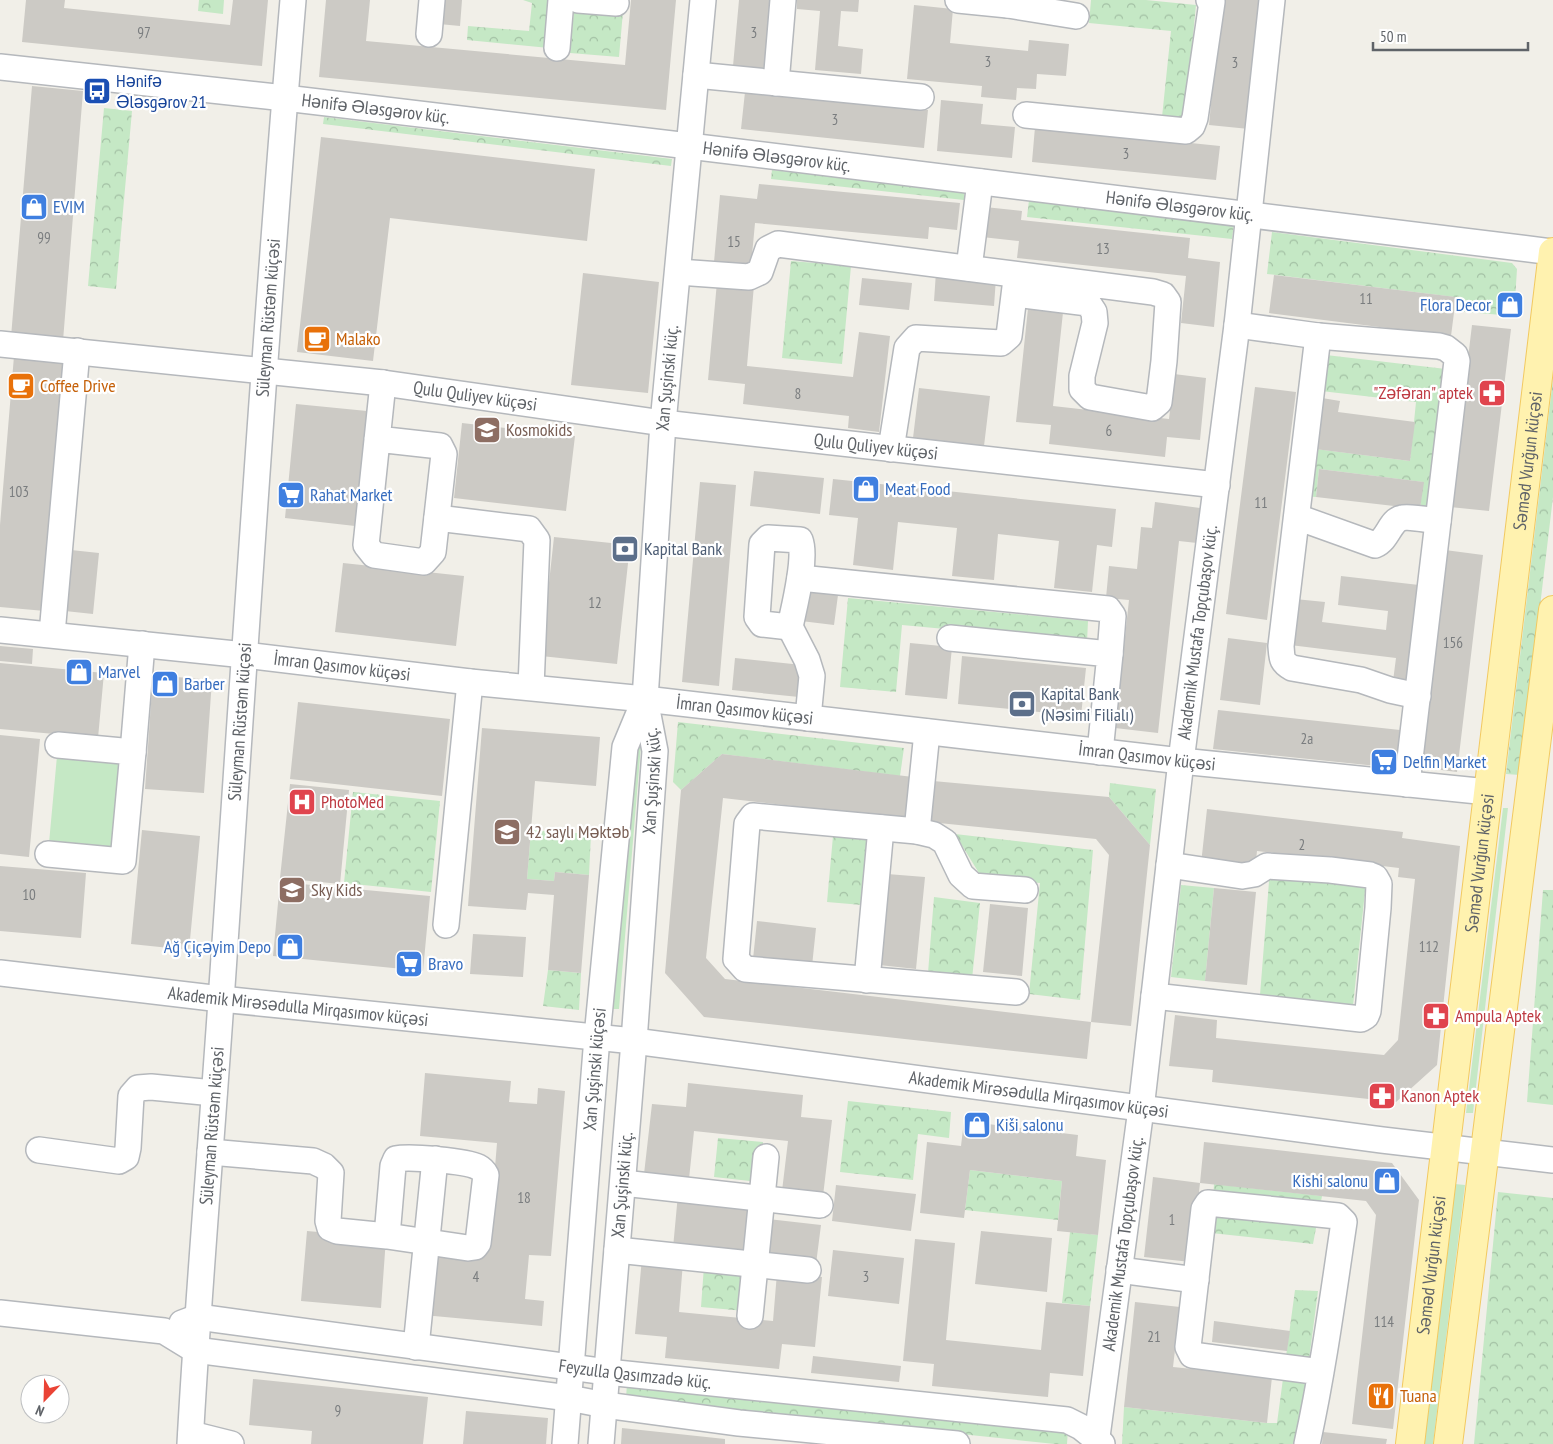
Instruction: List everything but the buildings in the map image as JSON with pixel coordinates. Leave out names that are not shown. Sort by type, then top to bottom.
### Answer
[{"type":"main road","name":"Səməd Vurğun küçəsi","points":[[1410,1444],[1553,252]]},
{"type":"main road","points":[[1448,1444],[1553,610]]},
{"type":"main road","points":[[1488,792],[1530,797]]},
{"type":"street","name":"Süleyman Rüstəm küçəsi","points":[[191,1439],[195,1350],[264,370],[293,0]]},
{"type":"street","points":[[429,34],[432,0]]},
{"type":"street","points":[[557,48],[561,0]]},
{"type":"street","points":[[578,0],[616,3]]},
{"type":"street","name":"Xan Şuşinski küç.","points":[[601,1444],[623,1183],[655,751],[645,698],[663,423],[703,0]]},
{"type":"street","points":[[776,83],[783,0]]},
{"type":"street","points":[[958,0],[1008,3],[1076,16]]},
{"type":"street","points":[[1026,115],[1186,131],[1192,126],[1195,118],[1212,2],[1209,0]]},
{"type":"street","name":"Akademik Mustafa Topçubaşov küç.","points":[[1098,1442],[1141,1109],[1181,761],[1237,325],[1272,0]]},
{"type":"street","name":"Hənifə Ələsgərov küç.","points":[[0,66],[689,146],[1553,252]]},
{"type":"street","points":[[696,76],[921,97]]},
{"type":"street","points":[[969,268],[980,182]]},
{"type":"street","points":[[678,272],[749,277],[760,272],[768,249],[778,244],[969,268],[1016,284],[1088,303],[1094,312],[1095,323],[1082,376],[1082,389],[1090,397],[1152,408],[1160,402],[1168,302],[1163,294],[1016,284]]},
{"type":"street","points":[[891,449],[907,348],[916,338],[1001,343],[1009,336],[1016,284]]},
{"type":"street","points":[[1237,325],[1318,336],[1439,346],[1446,348],[1455,355],[1456,371],[1407,784]]},
{"type":"street","points":[[1318,336],[1281,646],[1283,660],[1286,665],[1292,668],[1361,680],[1390,690],[1418,696]]},
{"type":"street","name":"Qulu Quliyev küçəsi","points":[[0,344],[383,383],[663,423],[1217,485]]},
{"type":"street","points":[[52,634],[76,351]]},
{"type":"street","points":[[377,440],[440,446],[444,454],[433,552],[424,562],[374,555],[366,545],[377,440],[383,383]]},
{"type":"street","points":[[1296,517],[1375,545],[1381,543],[1395,522],[1402,518],[1438,521]]},
{"type":"street","points":[[437,518],[529,528],[537,540],[531,687]]},
{"type":"street","points":[[790,627],[762,624],[757,617],[762,544],[768,538],[800,540],[802,546],[800,578],[790,627],[807,660],[812,676],[808,718]]},
{"type":"street","points":[[800,578],[1108,609],[1112,616],[1110,654],[1100,752]]},
{"type":"street","name":"İmran Qasımov küçəsi","points":[[0,630],[245,654],[470,682],[645,698],[1181,761],[1488,792]]},
{"type":"street","points":[[950,638],[1110,654]]},
{"type":"street","points":[[48,854],[123,861],[142,644]]},
{"type":"street","points":[[446,925],[470,682]]},
{"type":"street","name":"Xan Şuşinski küçəsi","points":[[565,1444],[597,1037],[625,747],[645,698]]},
{"type":"street","points":[[917,831],[927,732]]},
{"type":"street","points":[[58,745],[133,752]]},
{"type":"street","points":[[1016,992],[745,969],[736,959],[747,824],[753,816],[917,831],[934,835],[944,842],[961,875],[973,886],[1025,890]]},
{"type":"street","points":[[867,980],[881,828]]},
{"type":"street","points":[[1154,996],[1360,1019],[1366,1016],[1368,1011],[1378,908],[1379,884],[1375,877],[1330,870],[1267,866],[1254,874],[1242,876],[1169,865]]},
{"type":"street","name":"Akademik Mirəsədulla Mirqasımov küçəsi","points":[[0,973],[221,999],[634,1041],[1484,1153]]},
{"type":"street","points":[[39,1150],[119,1161],[126,1156],[131,1096],[138,1088],[151,1087],[214,1093]]},
{"type":"street","points":[[210,1152],[313,1161],[324,1166],[330,1173],[328,1221],[330,1228],[337,1231],[468,1248],[475,1247],[478,1243],[486,1175],[484,1170],[477,1166],[435,1159],[402,1157],[396,1159],[393,1166],[387,1236]]},
{"type":"street","points":[[1484,1153],[1553,1160]]},
{"type":"street","points":[[750,1316],[766,1157]]},
{"type":"street","points":[[416,1347],[435,1159]]},
{"type":"street","points":[[623,1183],[820,1205]]},
{"type":"street","points":[[1307,1444],[1321,1372],[1344,1222],[1338,1216],[1208,1202],[1204,1209],[1188,1348],[1192,1355],[1321,1372]]},
{"type":"street","points":[[617,1250],[808,1270]]},
{"type":"street","points":[[1119,1270],[1196,1280]]},
{"type":"street","name":"Feyzulla Qasımzadə küç.","points":[[0,1313],[164,1331],[195,1350],[569,1398],[738,1434],[957,1444]]},
{"type":"street","name":"Feyzulla Qasımzadə küç.","points":[[164,1331],[198,1317],[571,1368],[1067,1420],[1081,1426],[1098,1442]]},
{"type":"street","points":[[191,1439],[231,1444]]},
{"type":"green space","points":[[199,0],[224,0],[223,14],[198,11]]},
{"type":"green space","points":[[523,0],[552,0],[549,48],[467,40],[468,26],[529,31],[532,3]]},
{"type":"green space","points":[[575,0],[624,0],[619,57],[570,53]]},
{"type":"green space","points":[[1091,0],[1146,0],[1196,5],[1185,119],[1162,117],[1171,31],[1089,23]]},
{"type":"green space","points":[[104,108],[132,111],[116,289],[88,286]]},
{"type":"green space","points":[[324,117],[672,159],[671,166],[323,124]]},
{"type":"green space","points":[[772,170],[965,191],[964,200],[771,179]]},
{"type":"green space","points":[[1029,200],[1234,223],[1232,239],[1027,217]]},
{"type":"green space","points":[[1272,232],[1512,263],[1517,269],[1514,316],[1454,311],[1455,297],[1267,274]]},
{"type":"green space","points":[[791,261],[851,266],[842,364],[782,358]]},
{"type":"green space","points":[[1326,355],[1446,369],[1432,510],[1420,509],[1423,482],[1319,469],[1316,497],[1303,496],[1308,448],[1410,461],[1416,402],[1321,391]]},
{"type":"green space","points":[[1553,379],[1553,497],[1520,775],[1506,774]]},
{"type":"green space","points":[[848,598],[1088,621],[1087,642],[902,625],[896,692],[840,687]]},
{"type":"green space","points":[[678,722],[904,748],[900,776],[722,754],[681,790],[673,782]]},
{"type":"green space","points":[[58,745],[133,752],[123,861],[48,854]]},
{"type":"green space","points":[[635,745],[641,745],[619,1009],[612,1009]]},
{"type":"green space","points":[[1110,783],[1156,789],[1150,845],[1109,797]]},
{"type":"green space","points":[[353,792],[440,801],[431,892],[344,883]]},
{"type":"green space","points":[[1503,808],[1508,808],[1473,1113],[1466,1113]]},
{"type":"green space","points":[[531,830],[591,834],[589,875],[555,872],[554,881],[527,879]]},
{"type":"green space","points":[[955,834],[1093,850],[1080,1000],[1029,994],[1040,883],[982,878]]},
{"type":"green space","points":[[833,836],[868,839],[862,905],[827,902]]},
{"type":"green space","points":[[1270,869],[1366,882],[1353,1006],[1260,995]]},
{"type":"green space","points":[[1181,885],[1214,888],[1205,981],[1171,977]]},
{"type":"green space","points":[[1543,890],[1553,890],[1553,1105],[1527,1102]]},
{"type":"green space","points":[[934,897],[980,903],[972,979],[928,973]]},
{"type":"green space","points":[[548,970],[581,973],[579,1010],[543,1006]]},
{"type":"green space","points":[[848,1101],[951,1112],[949,1138],[918,1134],[913,1180],[840,1172]]},
{"type":"green space","points":[[718,1138],[763,1142],[759,1182],[714,1177]]},
{"type":"green space","points":[[970,1170],[1062,1181],[1058,1220],[965,1210]]},
{"type":"green space","points":[[1214,1184],[1322,1196],[1313,1244],[1211,1233]]},
{"type":"green space","points":[[1455,1184],[1465,1185],[1433,1444],[1424,1444]]},
{"type":"green space","points":[[1498,1192],[1553,1198],[1553,1444],[1474,1444]]},
{"type":"green space","points":[[1070,1232],[1098,1235],[1090,1306],[1062,1303]]},
{"type":"green space","points":[[704,1266],[749,1270],[745,1311],[701,1307]]},
{"type":"green space","points":[[1295,1290],[1318,1291],[1298,1444],[1122,1444],[1124,1407],[1277,1423]]},
{"type":"green space","points":[[627,1383],[1068,1429],[1067,1444],[626,1399]]},
{"type":"place","name":"Hənifə Ələsgərov 21","points":[[97,91]]},
{"type":"place","name":"EVIM","points":[[34,207]]},
{"type":"place","name":"Flora Decor","points":[[1510,305]]},
{"type":"place","name":"Malako","points":[[317,339]]},
{"type":"place","name":"Coffee Drive","points":[[21,386]]},
{"type":"place","name":"\"Zəfəran\" aptek","points":[[1492,393]]},
{"type":"place","name":"Kosmokids","points":[[487,430]]},
{"type":"place","name":"Meat Food","points":[[866,489]]},
{"type":"place","name":"Rahat Market","points":[[291,495]]},
{"type":"place","name":"Kapital Bank","points":[[625,549]]},
{"type":"place","name":"Marvel","points":[[79,672]]},
{"type":"place","name":"Barber","points":[[165,684]]},
{"type":"place","name":"Kapital Bank (Nəsimi Filialı)","points":[[1022,704]]},
{"type":"place","name":"Delfin Market","points":[[1384,762]]},
{"type":"place","name":"PhotoMed","points":[[302,802]]},
{"type":"place","name":"42 saylı Məktəb","points":[[507,832]]},
{"type":"place","name":"Sky Kids","points":[[292,890]]},
{"type":"place","name":"Ağ Çiçəyim Depo","points":[[290,947]]},
{"type":"place","name":"Bravo","points":[[409,964]]},
{"type":"place","name":"Ampula Aptek","points":[[1436,1016]]},
{"type":"place","name":"Kanon Aptek","points":[[1382,1096]]},
{"type":"place","name":"Kiši salonu","points":[[977,1125]]},
{"type":"place","name":"Kishi salonu","points":[[1387,1181]]},
{"type":"place","name":"Tuana","points":[[1381,1396]]}]
